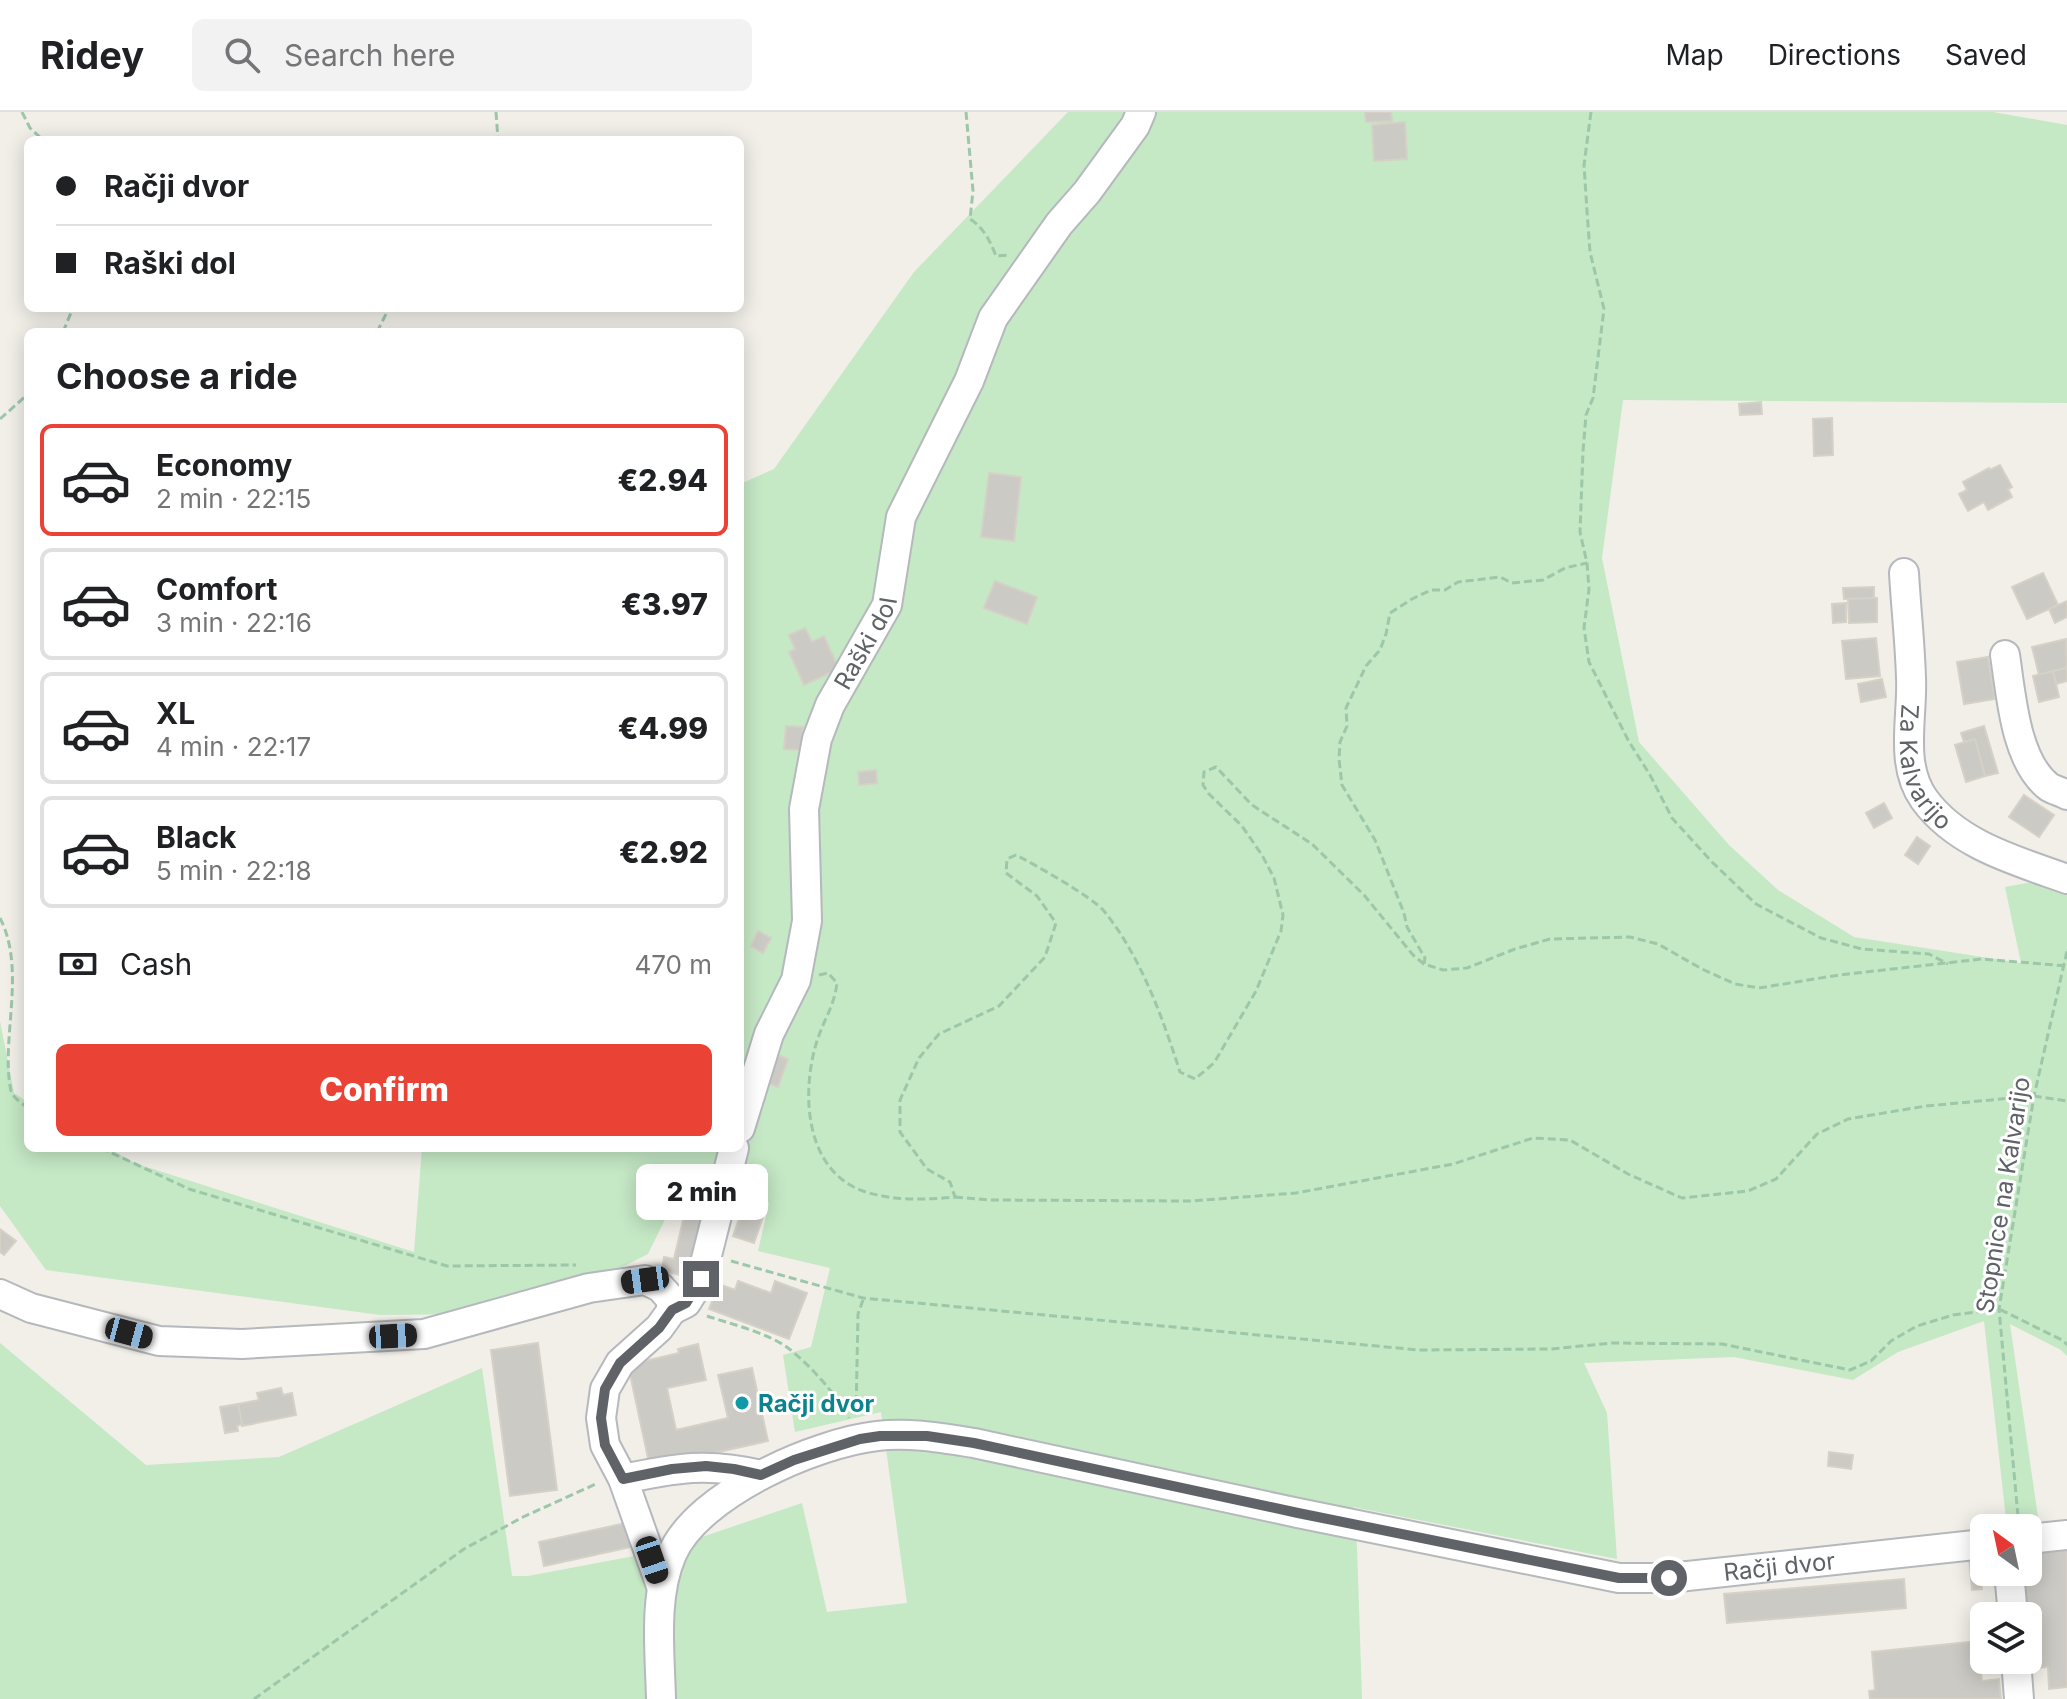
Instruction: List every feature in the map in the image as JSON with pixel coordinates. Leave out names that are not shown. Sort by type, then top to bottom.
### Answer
[{"type":"street","name":"Raški dol","points":[[744,1115],[769,1034],[796,980],[807,921],[804,809],[817,739],[830,705],[887,605],[901,517],[969,381],[993,318],[1059,224],[1087,192],[1135,126],[1141,112]]},
{"type":"street","name":"Za Kalvarijo","points":[[1904,573],[1911,680],[1909,737],[1913,774],[1923,798],[1980,846],[2067,879]]},
{"type":"street","points":[[2005,655],[2015,722],[2030,764],[2049,787],[2067,795]]},
{"type":"street","points":[[661,1586],[623,1479],[605,1445],[601,1418],[605,1389],[620,1363],[659,1328],[701,1279],[733,1152]]},
{"type":"street","points":[[0,1294],[31,1308],[159,1341],[242,1344],[424,1334],[589,1288],[645,1280],[660,1287],[679,1307]]},
{"type":"street","name":"Račji dvor","points":[[661,1699],[661,1586],[672,1553],[687,1530],[711,1506],[761,1475],[794,1460],[860,1439],[880,1436],[927,1436],[974,1443],[1619,1578],[1669,1578],[1970,1546]]},
{"type":"street","points":[[623,1479],[706,1466],[761,1475]]},
{"type":"street","points":[[2042,1538],[2067,1535]]},
{"type":"street","points":[[2017,1674],[2019,1699]]},
{"type":"path","points":[[22,112],[30,128],[39,136]]},
{"type":"path","points":[[496,112],[498,136]]},
{"type":"path","points":[[966,112],[973,191],[970,219],[988,237],[996,256],[1013,255],[1032,262]]},
{"type":"path","points":[[1591,112],[1584,165],[1587,211],[1590,252],[1604,309],[1583,451],[1580,532],[1589,589],[1584,628],[1589,662],[1672,818],[1756,904],[1821,938],[1862,949],[1929,954],[1948,964]]},
{"type":"path","points":[[0,419],[24,398]]},
{"type":"path","points":[[1424,964],[1425,958],[1407,927],[1375,840],[1342,785],[1340,742],[1347,726],[1346,708],[1366,666],[1380,650],[1390,613],[1412,599],[1431,590],[1445,590],[1458,582],[1500,577],[1512,583],[1543,580],[1565,568],[1587,563]]},
{"type":"path","points":[[955,1197],[950,1182],[927,1169],[900,1132],[900,1100],[919,1058],[939,1034],[999,1006],[1045,957],[1056,923],[1037,896],[1006,873],[1007,859],[1016,855],[1034,864],[1102,909],[1143,972],[1180,1072],[1195,1079],[1214,1063],[1256,991],[1281,931],[1283,915],[1274,878],[1262,855],[1242,826],[1203,785],[1204,772],[1210,768],[1216,767],[1252,805],[1312,844],[1364,895],[1413,955],[1424,964],[1443,970],[1467,968],[1550,939],[1630,937],[1658,944],[1735,984],[1759,988],[1839,975],[1982,959],[2065,966]]},
{"type":"path","points":[[0,918],[11,943],[5,1065],[11,1094],[24,1105]]},
{"type":"path","name":"Stopnice na Kalvarijo","points":[[2019,1514],[1999,1309],[2034,1096],[2067,951]]},
{"type":"path","points":[[796,980],[828,973],[837,983],[835,1003],[817,1041],[810,1083],[810,1129],[831,1170],[862,1191],[921,1200],[955,1197],[1191,1201],[1296,1193],[1453,1164],[1533,1138],[1570,1140],[1628,1174],[1682,1198],[1748,1191],[1776,1179],[1817,1134],[1848,1119],[1926,1106],[2034,1096],[2067,1101]]},
{"type":"path","points":[[110,1152],[189,1189],[447,1266],[583,1265]]},
{"type":"path","points":[[708,1255],[863,1298],[1419,1350],[1551,1349],[1612,1343],[1722,1344],[1850,1370],[1871,1361],[1891,1341],[1917,1326],[1953,1315],[1999,1309],[2067,1345]]},
{"type":"path","points":[[860,1439],[856,1416],[857,1357],[858,1314],[863,1298]]},
{"type":"path","points":[[679,1307],[745,1328],[787,1347],[845,1410],[860,1439]]},
{"type":"path","points":[[254,1699],[464,1549],[594,1484],[623,1479]]},
{"type":"green space","points":[[1068,112],[1993,112],[2067,125],[2067,403],[1623,400],[1602,558],[1639,742],[1729,845],[1778,890],[1854,937],[2021,963],[2005,887],[2067,876],[2067,1356],[2010,1324],[2038,1514],[2005,1514],[1984,1321],[1898,1352],[1853,1380],[1734,1357],[1584,1363],[1607,1413],[1617,1559],[1353,1507],[1362,1699],[0,1699],[0,1343],[146,1465],[279,1457],[482,1368],[512,1576],[528,1576],[661,1551],[802,1503],[827,1612],[907,1603],[881,1412],[795,1432],[783,1355],[811,1347],[830,1268],[758,1251],[769,1203],[682,1185],[648,1254],[579,1289],[474,1314],[380,1315],[46,1270],[0,1206],[0,1021],[14,1093],[24,1099],[24,1152],[116,1152],[134,1163],[414,1252],[422,1152],[744,1152],[744,482],[774,469],[914,272]]},
{"type":"building","points":[[1365,112],[1391,112],[1392,121],[1366,122]]},
{"type":"building","points":[[1405,122],[1407,159],[1374,161],[1372,125]]},
{"type":"building","points":[[1761,402],[1762,414],[1740,415],[1739,404]]},
{"type":"building","points":[[1832,418],[1833,455],[1814,456],[1813,419]]},
{"type":"building","points":[[2000,465],[2012,487],[2008,489],[2012,497],[1988,510],[1984,502],[1968,511],[1959,494],[1967,490],[1963,482]]},
{"type":"building","points":[[989,473],[1021,477],[1014,541],[981,537]]},
{"type":"building","points":[[2043,573],[2058,605],[2027,619],[2012,587]]},
{"type":"building","points":[[995,581],[1037,597],[1027,624],[984,608]]},
{"type":"building","points":[[1874,587],[1874,598],[1844,599],[1843,588]]},
{"type":"building","points":[[1877,598],[1877,622],[1849,623],[1848,599]]},
{"type":"building","points":[[2067,601],[2067,617],[2055,623],[2049,609]]},
{"type":"building","points":[[1846,603],[1846,622],[1833,623],[1832,604]]},
{"type":"building","points":[[805,628],[812,642],[824,636],[839,669],[804,685],[789,652],[795,649],[789,635]]},
{"type":"building","points":[[1876,638],[1880,676],[1846,679],[1842,641]]},
{"type":"building","points":[[2066,639],[2067,668],[2039,675],[2032,647]]},
{"type":"building","points":[[1988,657],[1995,699],[1964,704],[1957,662]]},
{"type":"building","points":[[2067,668],[2067,681],[2056,684],[2053,671]]},
{"type":"building","points":[[2053,671],[2059,697],[2039,702],[2033,676]]},
{"type":"building","points":[[1882,679],[1886,697],[1861,702],[1858,684]]},
{"type":"building","points":[[786,726],[803,727],[801,750],[784,749]]},
{"type":"building","points":[[1984,726],[1998,773],[1985,776],[1975,739],[1964,742],[1961,733]]},
{"type":"building","points":[[1975,739],[1985,776],[1966,782],[1955,745]]},
{"type":"building","points":[[876,770],[877,783],[859,785],[858,772]]},
{"type":"building","points":[[2024,795],[2054,815],[2039,837],[2009,817]]},
{"type":"building","points":[[1884,803],[1892,818],[1874,828],[1866,813]]},
{"type":"building","points":[[1917,837],[1930,846],[1918,864],[1905,855]]},
{"type":"building","points":[[758,931],[771,938],[763,953],[751,946]]},
{"type":"building","points":[[773,1053],[788,1059],[778,1087],[762,1081]]},
{"type":"building","points":[[744,1204],[765,1211],[754,1243],[733,1236]]},
{"type":"building","points":[[685,1212],[708,1217],[694,1279],[662,1270],[664,1257],[674,1259]]},
{"type":"building","points":[[0,1229],[16,1241],[4,1255],[0,1252]]},
{"type":"building","points":[[738,1281],[771,1293],[775,1281],[807,1293],[789,1339],[709,1309],[719,1284],[735,1290]]},
{"type":"building","points":[[538,1343],[557,1490],[510,1496],[491,1350]]},
{"type":"building","name":"Račji dvor","points":[[698,1344],[706,1380],[667,1388],[676,1430],[728,1418],[718,1375],[752,1368],[768,1441],[650,1467],[628,1365],[679,1353],[678,1349]]},
{"type":"building","points":[[281,1388],[283,1395],[292,1393],[296,1415],[242,1426],[238,1404],[259,1400],[257,1393]]},
{"type":"building","points":[[238,1404],[242,1424],[237,1426],[238,1431],[225,1433],[220,1407]]},
{"type":"building","points":[[1829,1452],[1853,1455],[1851,1469],[1828,1466]]},
{"type":"building","points":[[626,1523],[631,1547],[544,1566],[539,1542]]},
{"type":"building","points":[[2067,1539],[2067,1687],[2049,1689],[2048,1667],[2042,1667],[2042,1602],[2022,1602],[2021,1586],[2042,1586],[2042,1541]]},
{"type":"building","points":[[1904,1579],[1906,1608],[1727,1623],[1724,1594]]},
{"type":"building","points":[[1970,1642],[1970,1674],[1981,1674],[1982,1681],[1999,1679],[2001,1699],[1870,1699],[1869,1691],[1875,1690],[1872,1652]]},
{"type":"place","name":"Račji dvor","points":[[742,1403]]},
{"type":"route","points":[[701,1279],[686,1303],[672,1310],[659,1328],[620,1363],[605,1389],[601,1418],[605,1445],[623,1479],[706,1466],[761,1475],[794,1460],[860,1439],[927,1436],[974,1443],[1619,1578],[1669,1578]]}]
